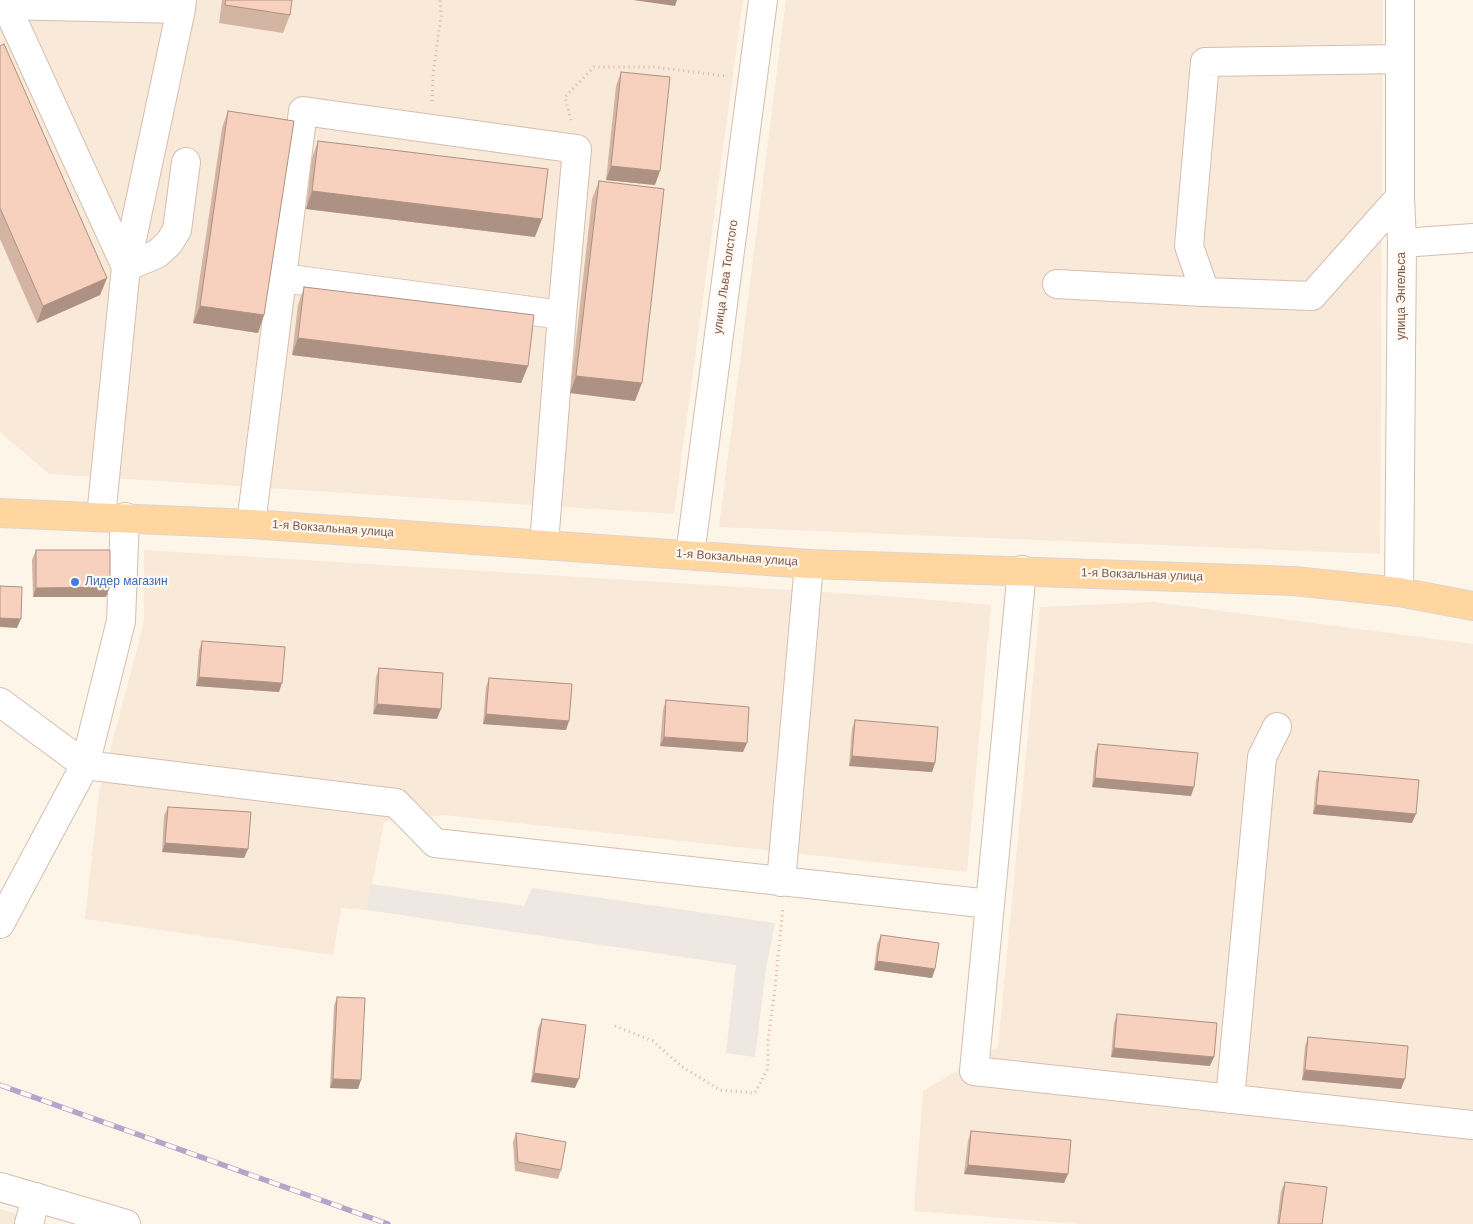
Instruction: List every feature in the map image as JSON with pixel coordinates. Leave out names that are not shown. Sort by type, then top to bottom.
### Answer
[{"type":"main road","name":"1-я Вокзальная улица","points":[[0,513],[251,524],[809,564],[1294,581],[1399,592],[1473,606]]},
{"type":"street","name":"улица Льва Толстого","points":[[690,555],[763,0]]},
{"type":"street","name":"улица Энгельса","points":[[1399,592],[1402,243],[1400,197],[1400,0]]},
{"type":"street","points":[[0,924],[85,765],[121,621],[113,517],[126,267],[181,5],[4,3],[126,267]]},
{"type":"street","points":[[1205,292],[1189,246],[1205,62],[1400,59]]},
{"type":"street","points":[[251,524],[303,111],[578,149],[562,315],[544,544]]},
{"type":"street","points":[[126,267],[157,254],[169,243],[177,230],[186,162]]},
{"type":"street","points":[[1057,284],[1312,296],[1400,197]]},
{"type":"street","points":[[1402,243],[1473,238]]},
{"type":"street","points":[[282,278],[562,315]]},
{"type":"street","points":[[781,882],[809,564]]},
{"type":"street","points":[[1022,570],[974,1070],[1473,1125]]},
{"type":"street","points":[[0,702],[85,765],[396,803],[435,843],[990,904]]},
{"type":"street","points":[[1230,1098],[1262,757],[1277,727]]},
{"type":"street","points":[[0,1187],[126,1224]]},
{"type":"street","points":[[28,1224],[36,1197]]},
{"type":"path","points":[[420,128],[434,98],[434,75],[441,16],[440,0]]},
{"type":"path","points":[[578,149],[565,97],[594,67],[654,67],[752,80]]},
{"type":"path","points":[[615,1026],[653,1041],[681,1066],[720,1090],[755,1093],[768,1068],[768,1041],[776,988],[783,902],[781,882]]},
{"type":"shaded area","points":[[0,0],[743,0],[674,514],[49,474],[0,432]]},
{"type":"shaded area","points":[[786,0],[1383,0],[1380,554],[719,527]]},
{"type":"shaded area","points":[[144,550],[885,596],[991,605],[967,872],[444,815],[384,822],[367,910],[341,908],[333,955],[85,919],[99,793],[144,622]]},
{"type":"shaded area","points":[[1153,602],[1473,644],[1473,1224],[1080,1224],[914,1211],[923,1091],[998,1047],[1040,607]]},
{"type":"shaded area","points":[[370,884],[524,906],[532,888],[775,923],[766,969],[755,1057],[726,1053],[736,965],[367,910]]},
{"type":"shaded area","points":[[0,1209],[14,1213],[50,1224],[0,1224]]},
{"type":"building","points":[[226,0],[292,0],[290,15],[225,5]]},
{"type":"building","points":[[4,44],[107,278],[43,306],[0,208],[0,46]]},
{"type":"building","points":[[621,72],[670,77],[660,171],[611,166]]},
{"type":"building","points":[[228,111],[294,121],[264,315],[200,306]]},
{"type":"building","points":[[318,141],[548,169],[542,219],[312,191]]},
{"type":"building","points":[[599,181],[664,189],[642,383],[576,376]]},
{"type":"building","points":[[304,287],[534,315],[528,366],[298,338]]},
{"type":"building","points":[[36,550],[110,550],[110,587],[36,588]]},
{"type":"building","points":[[0,586],[22,587],[21,619],[0,618]]},
{"type":"building","points":[[202,641],[285,647],[282,683],[199,677]]},
{"type":"building","points":[[379,668],[443,673],[441,709],[377,704]]},
{"type":"building","points":[[489,678],[572,684],[569,721],[486,714]]},
{"type":"building","points":[[666,700],[749,707],[747,743],[664,737]]},
{"type":"building","points":[[855,720],[938,727],[935,763],[852,756]]},
{"type":"building","points":[[1098,744],[1198,753],[1194,787],[1095,778]]},
{"type":"building","points":[[1319,771],[1419,780],[1416,814],[1316,805]]},
{"type":"building","points":[[168,807],[251,812],[248,849],[165,843]]},
{"type":"building","points":[[881,935],[939,943],[935,969],[877,961]]},
{"type":"building","points":[[337,997],[365,998],[361,1080],[333,1079]]},
{"type":"building","points":[[1117,1014],[1217,1023],[1214,1057],[1114,1048]]},
{"type":"building","points":[[542,1019],[586,1025],[579,1079],[534,1073]]},
{"type":"building","points":[[1308,1037],[1408,1046],[1405,1079],[1305,1070]]},
{"type":"building","points":[[971,1131],[1071,1140],[1068,1174],[968,1165]]},
{"type":"building","points":[[516,1133],[566,1142],[561,1170],[518,1162]]},
{"type":"building","points":[[1285,1182],[1327,1187],[1322,1224],[1279,1224]]},
{"type":"railway","points":[[0,1085],[388,1224]]},
{"type":"place","name":"Лидер магазин","points":[[75,582]]}]
